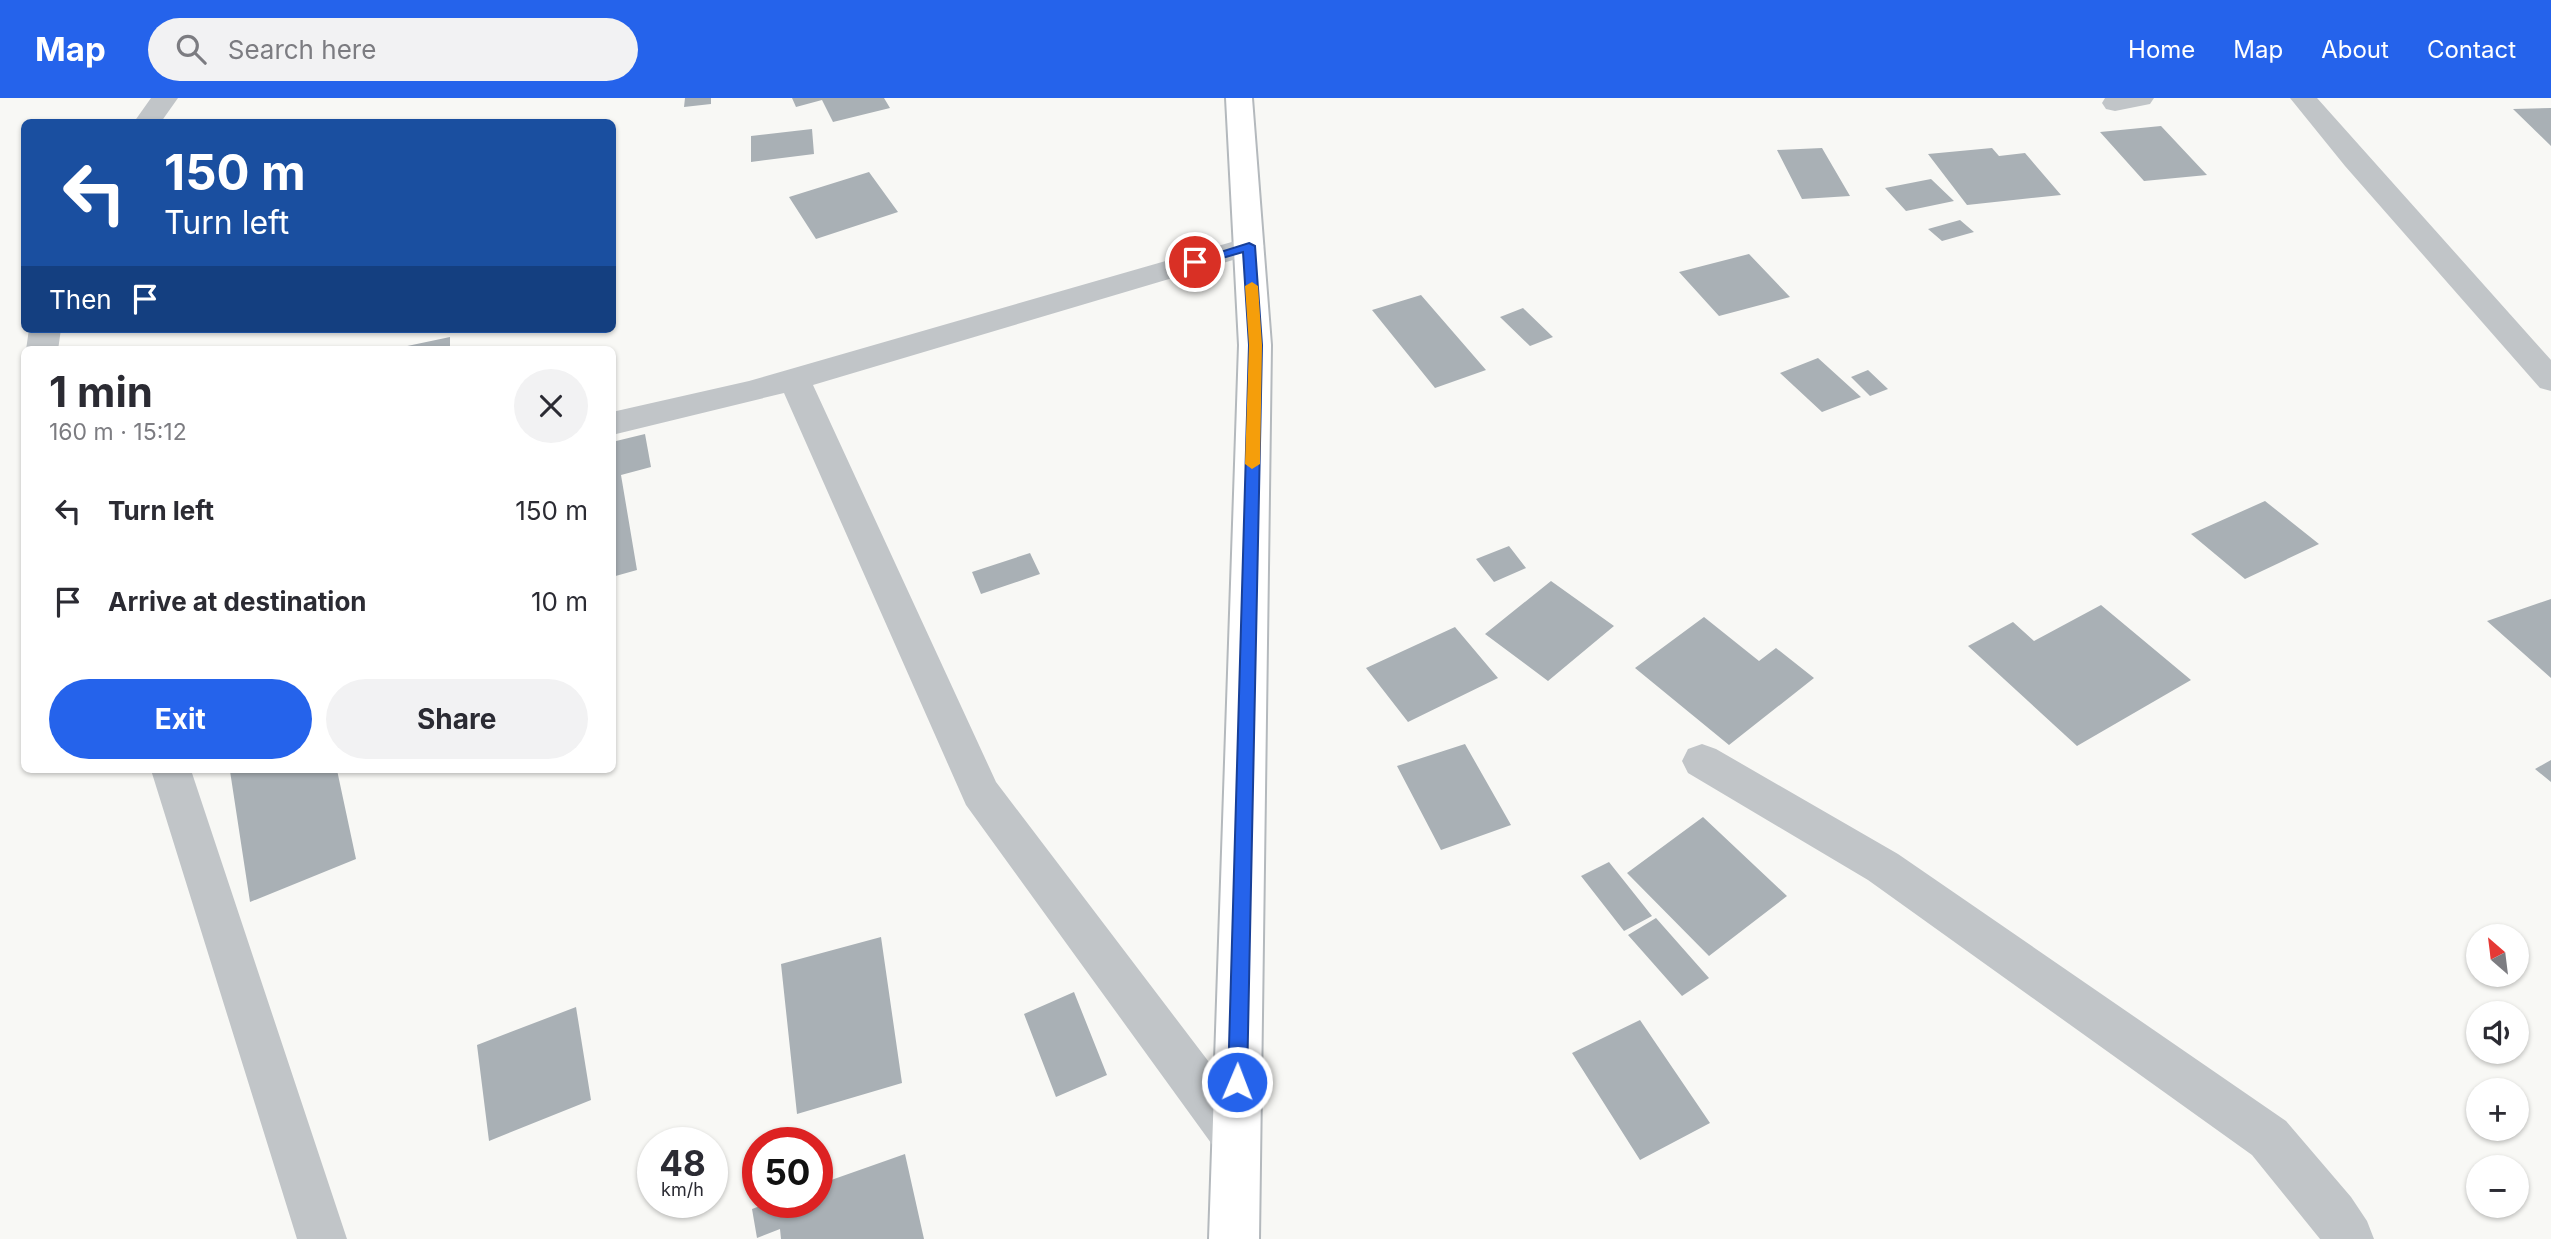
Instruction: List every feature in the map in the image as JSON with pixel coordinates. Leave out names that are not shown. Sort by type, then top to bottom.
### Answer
[{"type":"main road","points":[[1234,1239],[1255,358],[1239,98]]},
{"type":"street","points":[[149,119],[165,98]]},
{"type":"street","points":[[2303,98],[2551,380]]},
{"type":"street","points":[[616,423],[794,379],[1249,246]]},
{"type":"street","points":[[794,379],[981,793],[1236,1137]]},
{"type":"street","points":[[1702,761],[1883,867],[2269,1138],[2333,1215],[2349,1239]]},
{"type":"street","points":[[172,773],[321,1239]]},
{"type":"building","points":[[685,98],[711,98],[711,104],[684,107]]},
{"type":"building","points":[[792,98],[884,98],[890,108],[833,122],[822,100],[796,107]]},
{"type":"building","points":[[2551,108],[2551,146],[2513,109]]},
{"type":"building","points":[[2161,126],[2207,175],[2144,181],[2100,132]]},
{"type":"building","points":[[812,129],[814,154],[751,162],[751,136]]},
{"type":"building","points":[[1822,148],[1850,196],[1802,199],[1777,150]]},
{"type":"building","points":[[1992,148],[1999,156],[2025,153],[2061,195],[1967,205],[1928,154]]},
{"type":"building","points":[[869,172],[898,212],[816,239],[789,197]]},
{"type":"building","points":[[1931,179],[1954,201],[1906,211],[1885,188]]},
{"type":"building","points":[[1960,220],[1974,232],[1942,241],[1928,229]]},
{"type":"building","points":[[1749,254],[1790,297],[1719,316],[1679,272]]},
{"type":"building","points":[[1421,295],[1486,370],[1435,388],[1372,310]]},
{"type":"building","points":[[1523,308],[1553,337],[1530,346],[1500,317]]},
{"type":"building","points":[[450,337],[450,346],[407,346]]},
{"type":"building","points":[[1818,358],[1861,397],[1822,412],[1780,373]]},
{"type":"building","points":[[1868,370],[1888,389],[1870,396],[1851,377]]},
{"type":"building","points":[[645,434],[651,467],[621,475],[637,570],[616,576],[616,441]]},
{"type":"building","points":[[2265,501],[2319,544],[2245,579],[2191,534]]},
{"type":"building","points":[[1509,546],[1526,568],[1494,582],[1476,559]]},
{"type":"building","points":[[1030,553],[1040,574],[981,594],[972,572]]},
{"type":"building","points":[[1551,581],[1614,626],[1548,681],[1485,634]]},
{"type":"building","points":[[2551,599],[2551,678],[2487,621]]},
{"type":"building","points":[[2101,605],[2191,680],[2077,746],[1968,646],[2013,622],[2034,641]]},
{"type":"building","points":[[1704,617],[1759,661],[1776,648],[1814,678],[1729,745],[1635,668]]},
{"type":"building","points":[[1455,627],[1498,678],[1408,722],[1366,668]]},
{"type":"building","points":[[1465,744],[1511,825],[1441,850],[1397,766]]},
{"type":"building","points":[[2551,760],[2551,782],[2535,769]]},
{"type":"building","points":[[230,773],[338,773],[356,859],[250,902]]},
{"type":"building","points":[[1703,817],[1787,896],[1709,956],[1627,873]]},
{"type":"building","points":[[1609,862],[1652,916],[1624,931],[1581,876]]},
{"type":"building","points":[[1656,918],[1709,978],[1682,996],[1628,935]]},
{"type":"building","points":[[881,937],[902,1083],[797,1114],[781,964]]},
{"type":"building","points":[[1074,992],[1107,1075],[1056,1097],[1024,1014]]},
{"type":"building","points":[[576,1007],[591,1100],[489,1141],[477,1045]]},
{"type":"building","points":[[1640,1020],[1710,1123],[1640,1160],[1572,1053]]},
{"type":"building","points":[[905,1154],[924,1239],[781,1239],[780,1229],[757,1238],[754,1218],[833,1218],[833,1179]]},
{"type":"slow traffic","points":[[1252,286],[1255,345],[1252,464]]},
{"type":"route","points":[[1195,262],[1249,246],[1255,345],[1237,1082]]}]
